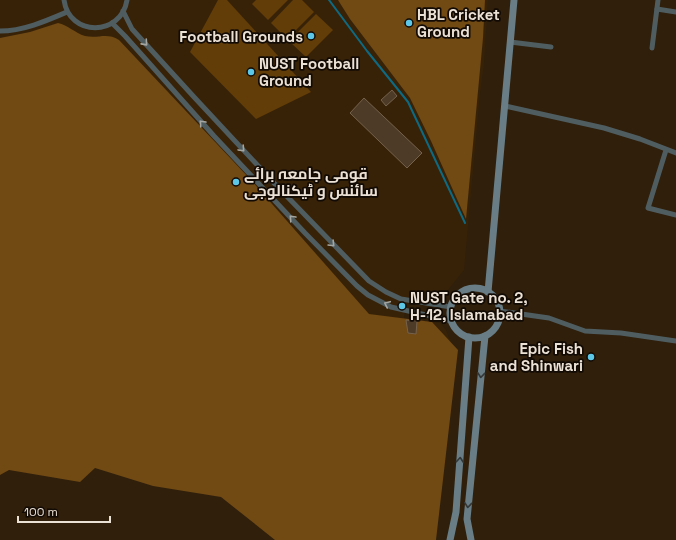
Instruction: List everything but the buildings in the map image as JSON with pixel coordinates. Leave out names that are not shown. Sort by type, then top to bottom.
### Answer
[{"type":"main road","points":[[488,292],[514,0]]},
{"type":"main road","points":[[473,288],[481,289],[488,292],[498,303],[500,319],[497,326],[485,336],[477,338],[470,337],[462,334],[456,329],[450,314],[451,307],[457,296],[473,288]]},
{"type":"main road","points":[[471,540],[467,520],[485,336]]},
{"type":"main road","points":[[450,540],[456,512],[470,337]]},
{"type":"street","points":[[64,0],[67,12],[75,21],[88,27],[100,28],[112,23],[123,11],[127,0]]},
{"type":"street","points":[[652,48],[658,0]]},
{"type":"street","points":[[657,9],[676,12]]},
{"type":"street","points":[[123,11],[132,29],[274,183],[358,270],[379,288],[401,299],[451,307]]},
{"type":"street","points":[[0,31],[8,31],[35,24],[67,12]]},
{"type":"street","points":[[112,23],[191,111],[305,233],[357,286],[368,295],[391,307],[452,321]]},
{"type":"street","points":[[510,42],[551,46]]},
{"type":"street","points":[[505,106],[604,128],[640,139],[676,153]]},
{"type":"street","points":[[666,150],[648,208],[676,215]]},
{"type":"street","points":[[266,191],[274,183]]},
{"type":"street","points":[[500,311],[549,318],[585,331],[622,333],[676,341]]},
{"type":"shaded area","name":"قومی جامعہ برائے سائنس و ٹیکنالوجی","points":[[0,0],[488,0],[484,63],[464,270],[441,297],[433,301],[406,297],[404,318],[440,323],[446,330],[452,345],[0,334]]},
{"type":"shaded area","name":"NUST Football Ground","points":[[218,0],[227,0],[311,92],[256,119],[190,52]]},
{"type":"shaded area","name":"Football Grounds","points":[[256,0],[288,0],[268,20],[252,4]]},
{"type":"shaded area","name":"Football Grounds","points":[[293,0],[302,0],[314,12],[287,39],[271,23]]},
{"type":"shaded area","points":[[338,0],[485,0],[483,38],[466,219],[410,98],[350,19]]},
{"type":"shaded area","name":"Football Grounds","points":[[316,14],[333,30],[306,57],[289,41]]},
{"type":"shaded area","points":[[58,23],[65,25],[85,36],[110,36],[119,40],[250,179],[369,314],[432,322],[458,350],[436,540],[275,540],[221,497],[153,486],[95,468],[80,482],[9,470],[0,475],[0,38],[30,32]]},
{"type":"waterway","points":[[329,0],[408,102],[465,223]]},
{"type":"place","name":"HBL Cricket Ground","points":[[409,23]]},
{"type":"place","name":"Football Grounds","points":[[311,36]]},
{"type":"place","name":"NUST Football Ground","points":[[251,72]]},
{"type":"place","name":"قومی جامعہ برائے سائنس و ٹیکنالوجی","points":[[236,182]]},
{"type":"place","name":"NUST Gate no. 2, H-12, Islamabad","points":[[402,306]]},
{"type":"place","name":"Epic Fish and Shinwari","points":[[591,357]]}]
